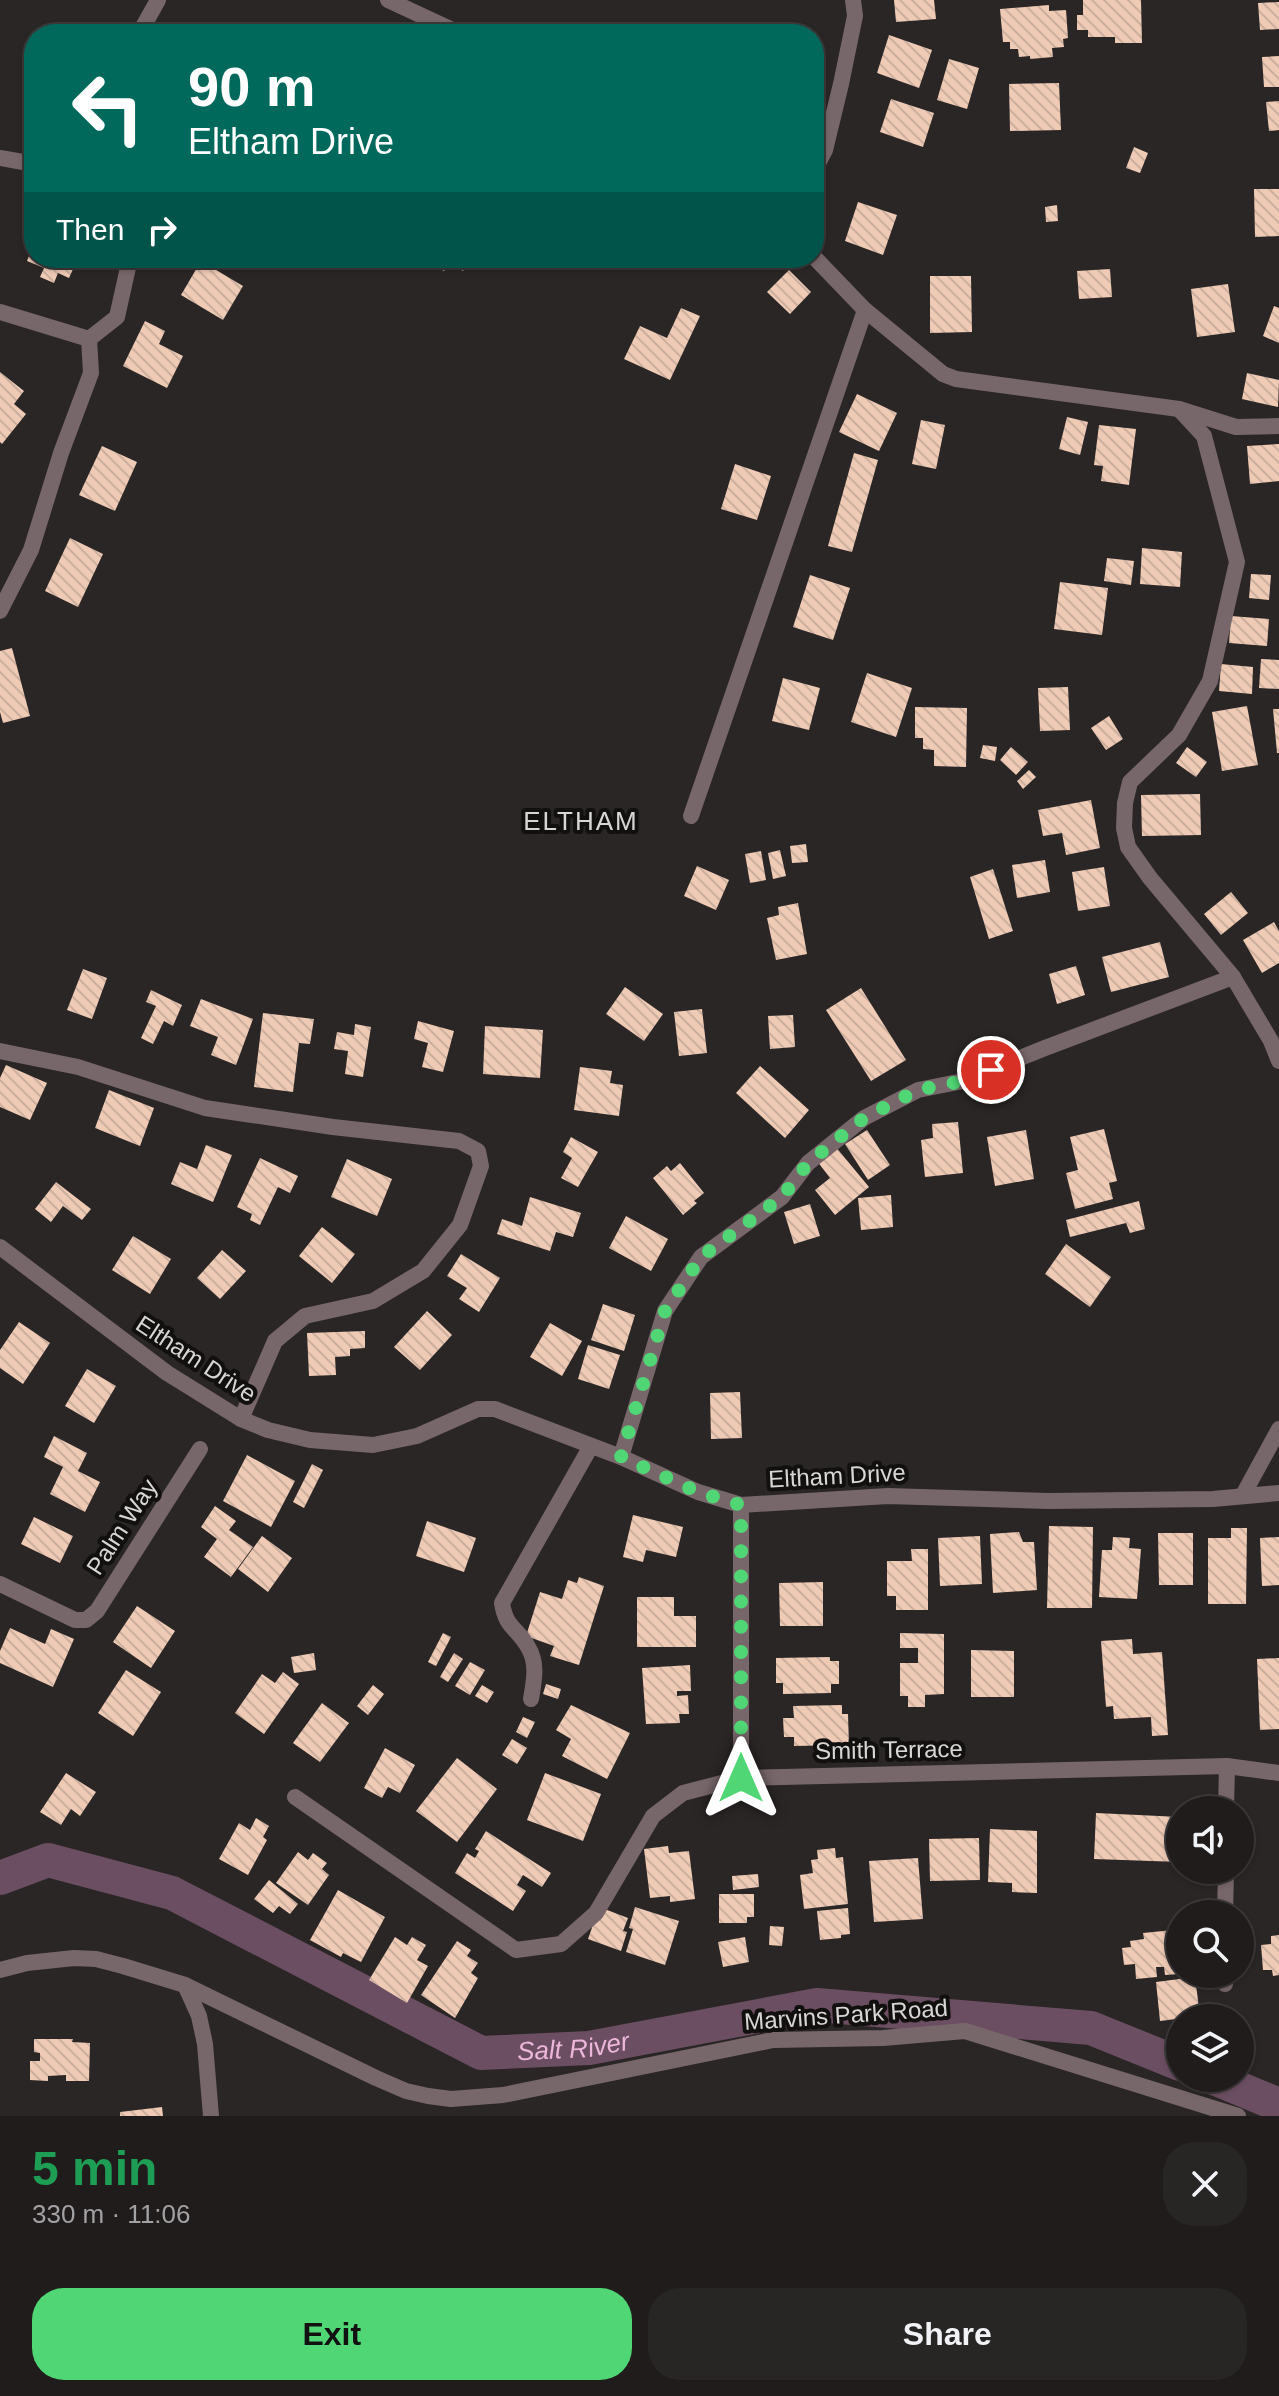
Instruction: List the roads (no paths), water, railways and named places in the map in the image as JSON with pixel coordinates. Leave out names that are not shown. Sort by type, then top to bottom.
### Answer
[{"type":"street","points":[[145,24],[158,0]]},
{"type":"street","points":[[388,0],[440,24]]},
{"type":"street","points":[[824,152],[855,16],[853,0]]},
{"type":"street","points":[[0,158],[24,162]]},
{"type":"street","points":[[824,267],[865,310],[943,374],[956,379],[1179,409],[1236,427],[1279,426]]},
{"type":"street","points":[[89,339],[117,317],[128,268]]},
{"type":"street","points":[[691,816],[865,310]]},
{"type":"street","points":[[0,312],[89,339]]},
{"type":"street","points":[[0,611],[31,550],[61,453],[91,373],[89,339]]},
{"type":"street","points":[[1179,409],[1204,436],[1237,562],[1210,681],[1179,735],[1130,782],[1124,828],[1128,847],[1233,977],[1271,1041],[1279,1061]]},
{"type":"street","points":[[621,1457],[665,1311],[701,1257],[782,1197],[808,1163],[864,1118],[918,1090],[963,1081],[1233,977]]},
{"type":"street","points":[[0,1051],[78,1067],[205,1108],[459,1141],[478,1151],[481,1166],[460,1225],[423,1271],[373,1301],[305,1316],[295,1324],[275,1341],[241,1419]]},
{"type":"street","name":"Eltham Drive","points":[[0,1247],[167,1373],[241,1419],[268,1430],[310,1440],[373,1445],[417,1436],[478,1409],[495,1409],[621,1457],[698,1492],[741,1505],[888,1496],[1049,1501],[1213,1499],[1279,1493]]},
{"type":"street","points":[[1243,1495],[1279,1429]]},
{"type":"street","points":[[531,1699],[535,1671],[529,1648],[505,1620],[502,1603],[591,1446]]},
{"type":"street","name":"Palm Way","points":[[0,1584],[75,1620],[86,1620],[97,1611],[200,1449]]},
{"type":"street","points":[[741,1505],[741,1778]]},
{"type":"street","points":[[1226,1796],[1227,1766]]},
{"type":"street","name":"Smith Terrace","points":[[295,1797],[516,1950],[561,1944],[596,1913],[653,1816],[683,1793],[741,1778],[1227,1766],[1279,1773]]},
{"type":"street","name":"Marvins Park Road","points":[[0,1970],[27,1963],[96,1959],[185,1985],[406,2091],[451,2099],[503,2095],[773,2040],[883,2038],[965,2031],[1238,2116]]},
{"type":"street","points":[[185,1985],[199,2016],[205,2044],[211,2116]]},
{"type":"waterway","name":"Salt River","points":[[0,1878],[48,1860],[172,1893],[481,2053],[589,2048],[817,2005],[1091,2028],[1166,2058]]},
{"type":"waterway","name":"Salt River","points":[[1248,2092],[1279,2105]]},
{"type":"district","name":"ELTHAM","points":[[581,821]]}]
